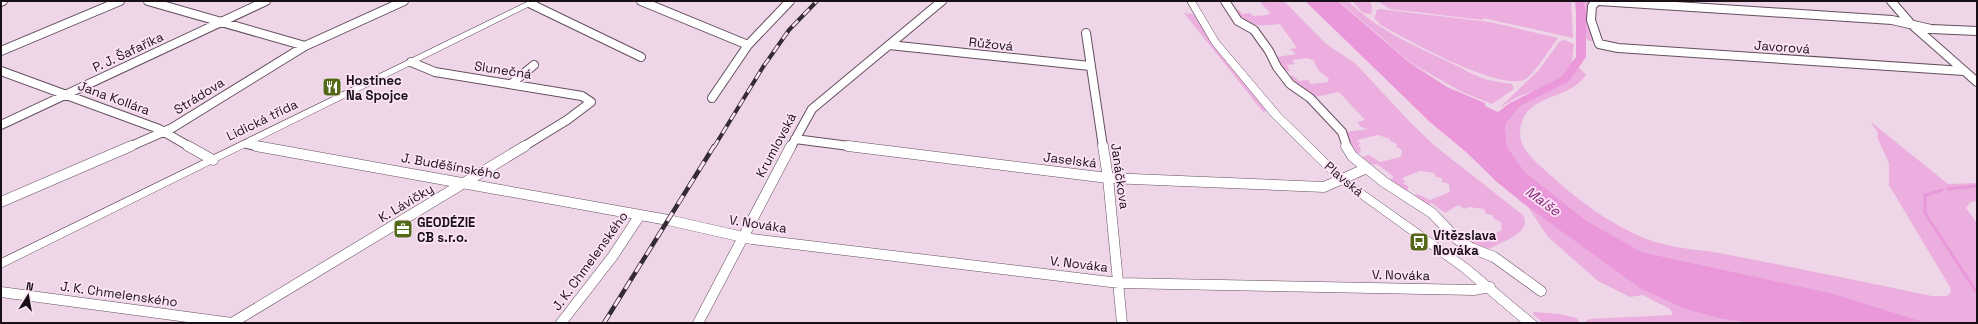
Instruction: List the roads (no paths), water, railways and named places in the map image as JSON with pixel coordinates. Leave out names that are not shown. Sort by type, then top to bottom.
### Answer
[{"type":"street","points":[[1,51],[120,1]]},
{"type":"street","points":[[148,1],[305,46]]},
{"type":"street","name":"P. J. Šafaříka","points":[[1,125],[266,1]]},
{"type":"street","name":"Strádova","points":[[1,202],[165,131],[305,46],[404,1]]},
{"type":"street","points":[[641,1],[748,44]]},
{"type":"street","points":[[713,94],[748,44],[790,1]]},
{"type":"street","name":"Krumlovská","points":[[698,323],[794,139],[812,109],[942,1]]},
{"type":"street","name":"Plavská","points":[[1191,1],[1215,42],[1276,115],[1342,180],[1465,268],[1490,287],[1531,323]]},
{"type":"street","name":"Plavská","points":[[1225,1],[1238,21],[1254,30],[1269,51],[1277,67],[1290,84],[1310,98],[1342,132],[1344,141],[1352,156],[1405,196],[1432,213],[1458,239],[1471,248],[1494,257],[1541,291]]},
{"type":"street","points":[[1598,1],[1892,20],[1931,29],[1977,31]]},
{"type":"street","name":"Javorová","points":[[1598,1],[1592,6],[1591,20],[1599,44],[1618,48],[1964,71]]},
{"type":"street","points":[[1891,1],[1911,24],[1977,82]]},
{"type":"street","points":[[530,2],[641,57]]},
{"type":"street","name":"Lidická třída","points":[[1,264],[247,144],[530,2]]},
{"type":"street","name":"Janáčkova","points":[[1086,33],[1108,178],[1122,323]]},
{"type":"street","name":"Růžová","points":[[889,45],[1090,66]]},
{"type":"street","name":"Slunečná","points":[[411,62],[435,72],[582,96],[591,102]]},
{"type":"street","points":[[511,84],[534,65]]},
{"type":"street","name":"Jana Kollára","points":[[1,71],[165,131],[213,160]]},
{"type":"street","name":"K. Lávičky","points":[[232,323],[567,120],[591,102]]},
{"type":"street","name":"Jaselská","points":[[794,139],[1108,178],[1324,187],[1367,168]]},
{"type":"street","name":"J. Buděšínského","points":[[247,144],[466,182],[668,220]]},
{"type":"street","name":"J. K. Chmelenského","points":[[561,323],[645,216]]},
{"type":"street","name":"V. Nováka","points":[[668,220],[743,238],[1119,283],[1474,290],[1490,287]]},
{"type":"street","name":"J. K. Chmelenského","points":[[1,292],[232,323]]},
{"type":"water","name":"Malše","points":[[1305,1],[1338,1],[1410,63],[1447,87],[1485,103],[1485,106],[1498,112],[1511,102],[1521,105],[1505,124],[1507,147],[1525,172],[1587,221],[1642,252],[1831,293],[1921,321],[1940,323],[1747,323],[1718,318],[1688,310],[1640,288],[1528,207],[1498,183],[1466,152],[1431,123]]},
{"type":"waterway","points":[[1505,114],[1516,104],[1565,79],[1581,57],[1581,12],[1579,1]]},
{"type":"waterway","points":[[1948,189],[1977,186]]},
{"type":"waterway","points":[[1942,190],[1925,195],[1925,213],[1977,293]]},
{"type":"railway","points":[[714,147],[763,67],[789,30],[817,1]]},
{"type":"railway","points":[[604,323],[714,146]]},
{"type":"place","name":"Hostinec Na Spojce","points":[[332,87]]},
{"type":"place","name":"GEODÉZIE CB s.r.o.","points":[[403,229]]},
{"type":"place","name":"Vítězslava Nováka","points":[[1419,242]]}]
